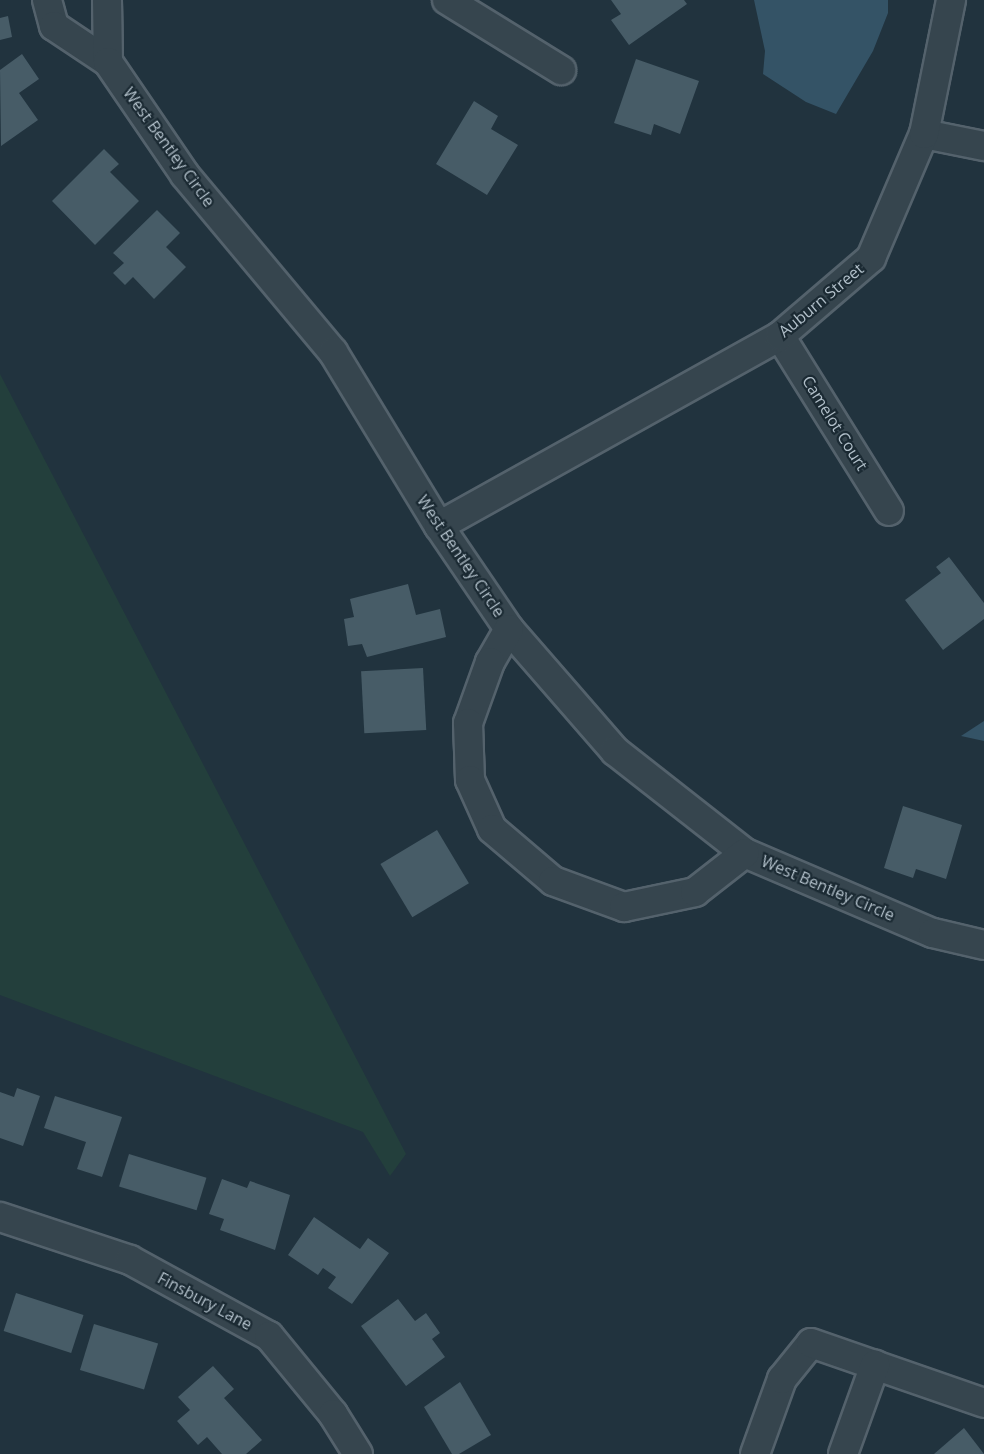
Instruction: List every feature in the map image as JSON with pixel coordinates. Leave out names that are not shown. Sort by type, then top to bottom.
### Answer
[{"type":"street","points":[[47,0],[54,26],[108,62]]},
{"type":"street","points":[[107,0],[108,62]]},
{"type":"street","points":[[447,0],[561,69]]},
{"type":"street","name":"Auburn Street","points":[[439,526],[780,336],[871,258],[924,134],[951,0]]},
{"type":"street","name":"West Bentley Circle","points":[[108,62],[185,175],[333,352],[439,526],[509,629],[615,752],[745,853],[933,933],[984,945]]},
{"type":"street","points":[[924,134],[984,146]]},
{"type":"street","name":"Camelot Court","points":[[780,336],[889,511]]},
{"type":"street","points":[[509,629],[490,662],[468,723],[470,780],[492,829],[553,881],[624,907],[695,892],[745,853]]},
{"type":"street","name":"Finsbury Lane","points":[[0,1217],[130,1260],[269,1336],[333,1414],[358,1454]]},
{"type":"street","points":[[755,1454],[782,1379],[811,1343],[984,1403]]},
{"type":"street","points":[[843,1454],[875,1365]]},
{"type":"green space","points":[[0,374],[406,1154],[390,1176],[363,1132],[0,995]]},
{"type":"water","points":[[754,0],[888,0],[888,13],[873,51],[836,114],[806,102],[763,74],[765,51]]},
{"type":"water","points":[[984,721],[984,741],[961,736]]},
{"type":"building","points":[[611,0],[684,0],[687,4],[629,45],[611,20],[621,14]]},
{"type":"building","points":[[8,16],[12,37],[0,40],[0,18]]},
{"type":"building","points":[[22,54],[39,79],[19,93],[38,120],[1,146],[0,70]]},
{"type":"building","points":[[636,59],[699,81],[680,134],[654,124],[651,135],[614,123]]},
{"type":"building","points":[[474,101],[498,116],[491,129],[518,145],[487,195],[436,164]]},
{"type":"building","points":[[104,149],[119,164],[110,172],[139,201],[95,245],[52,201]]},
{"type":"building","points":[[157,210],[180,233],[166,247],[186,267],[154,299],[133,277],[125,285],[113,273],[124,263],[113,253]]},
{"type":"building","points":[[949,557],[984,603],[984,619],[943,650],[905,600],[941,573],[936,567]]},
{"type":"building","points":[[408,584],[416,615],[440,609],[446,637],[367,657],[362,644],[348,646],[344,619],[354,617],[350,599]]},
{"type":"building","points":[[423,668],[426,730],[364,733],[361,671]]},
{"type":"building","points":[[903,806],[962,825],[946,879],[916,869],[913,878],[884,868]]},
{"type":"building","points":[[437,830],[469,883],[412,917],[380,864]]},
{"type":"building","points":[[17,1088],[40,1096],[23,1146],[0,1138],[0,1092],[14,1097]]},
{"type":"building","points":[[55,1096],[122,1117],[102,1177],[77,1169],[86,1142],[44,1128]]},
{"type":"building","points":[[129,1154],[206,1178],[197,1210],[119,1187]]},
{"type":"building","points":[[222,1179],[247,1188],[250,1181],[290,1195],[275,1250],[220,1230],[224,1219],[209,1214]]},
{"type":"building","points":[[314,1217],[360,1249],[368,1238],[389,1253],[352,1304],[328,1288],[336,1277],[323,1268],[318,1275],[288,1255]]},
{"type":"building","points":[[16,1293],[84,1315],[71,1353],[4,1331]]},
{"type":"building","points":[[398,1299],[415,1321],[426,1313],[440,1333],[432,1339],[445,1357],[406,1386],[361,1326]]},
{"type":"building","points":[[94,1324],[158,1344],[144,1389],[80,1370]]},
{"type":"building","points":[[213,1366],[234,1389],[224,1398],[262,1440],[246,1454],[222,1454],[207,1437],[198,1445],[177,1421],[190,1410],[178,1397]]},
{"type":"building","points":[[460,1382],[491,1435],[459,1454],[452,1454],[424,1407]]},
{"type":"building","points":[[964,1428],[984,1454],[934,1454]]}]
